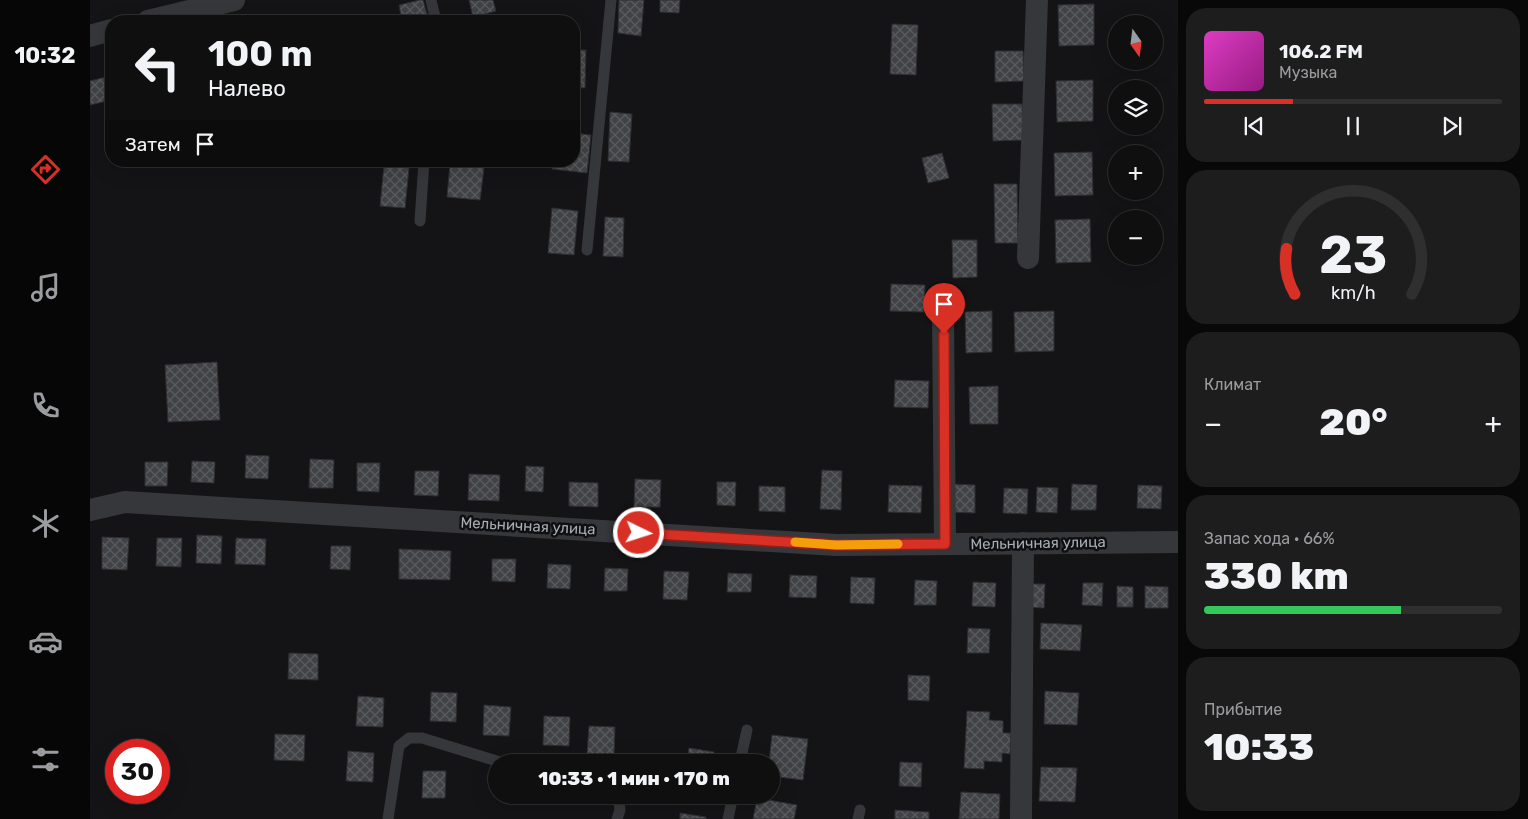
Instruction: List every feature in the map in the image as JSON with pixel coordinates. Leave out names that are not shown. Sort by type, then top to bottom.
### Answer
[{"type":"street","points":[[173,15],[234,0]]},
{"type":"street","points":[[1028,258],[1037,0]]},
{"type":"street","points":[[90,36],[105,32]]},
{"type":"street","points":[[944,314],[945,544]]},
{"type":"street","name":"Мельничная улица","points":[[90,510],[126,502],[836,545],[1178,542]]},
{"type":"street","points":[[1021,819],[1023,543]]},
{"type":"lane","points":[[431,0],[435,15]]},
{"type":"lane","points":[[587,250],[611,0]]},
{"type":"lane","points":[[420,221],[424,167]]},
{"type":"lane","points":[[742,754],[747,730]]},
{"type":"lane","points":[[388,819],[399,746],[409,738],[422,738],[488,758]]},
{"type":"lane","points":[[618,819],[619,804]]},
{"type":"lane","points":[[728,819],[731,804]]},
{"type":"building","points":[[423,0],[427,15],[401,15],[399,5]]},
{"type":"building","points":[[469,0],[493,0],[496,11],[473,15]]},
{"type":"building","points":[[619,0],[644,0],[641,36],[618,33]]},
{"type":"building","points":[[660,0],[680,0],[679,13],[660,12]]},
{"type":"building","points":[[1094,4],[1094,45],[1059,46],[1058,5]]},
{"type":"building","points":[[892,24],[918,25],[916,75],[890,74]]},
{"type":"building","points":[[580,50],[586,50],[585,88],[580,88]]},
{"type":"building","points":[[995,51],[1023,51],[1024,81],[995,82]]},
{"type":"building","points":[[105,77],[105,101],[90,105],[90,81]]},
{"type":"building","points":[[1093,80],[1093,121],[1057,122],[1056,81]]},
{"type":"building","points":[[992,104],[1022,104],[1023,140],[993,141]]},
{"type":"building","points":[[610,112],[632,114],[629,162],[608,161]]},
{"type":"building","points":[[580,134],[591,135],[587,173],[552,169],[552,167],[580,167]]},
{"type":"building","points":[[1092,152],[1093,195],[1055,196],[1054,153]]},
{"type":"building","points":[[942,153],[949,178],[928,183],[922,158]]},
{"type":"building","points":[[384,167],[409,168],[405,208],[380,206]]},
{"type":"building","points":[[450,167],[484,168],[480,200],[447,197]]},
{"type":"building","points":[[994,184],[1017,184],[1018,243],[995,243]]},
{"type":"building","points":[[552,208],[578,211],[574,255],[548,253]]},
{"type":"building","points":[[605,217],[624,218],[623,257],[603,256]]},
{"type":"building","points":[[1090,219],[1091,262],[1056,263],[1055,220]]},
{"type":"building","points":[[952,240],[977,240],[977,277],[953,278]]},
{"type":"building","points":[[891,284],[925,285],[924,312],[890,311]]},
{"type":"building","points":[[992,311],[992,352],[966,353],[965,312]]},
{"type":"building","points":[[1054,311],[1054,351],[1015,352],[1014,312]]},
{"type":"building","points":[[217,362],[220,420],[168,422],[165,365]]},
{"type":"building","points":[[895,380],[929,381],[928,408],[894,407]]},
{"type":"building","points":[[998,386],[998,424],[970,424],[969,387]]},
{"type":"building","points":[[246,455],[269,456],[268,479],[245,478]]},
{"type":"building","points":[[310,459],[334,460],[333,488],[309,488]]},
{"type":"building","points":[[192,461],[215,462],[214,483],[191,482]]},
{"type":"building","points":[[145,462],[168,462],[167,486],[145,486]]},
{"type":"building","points":[[357,463],[380,463],[379,492],[357,491]]},
{"type":"building","points":[[526,466],[544,467],[543,492],[525,491]]},
{"type":"building","points":[[822,470],[842,471],[841,510],[820,509]]},
{"type":"building","points":[[415,471],[439,471],[438,496],[414,495]]},
{"type":"building","points":[[469,474],[500,475],[499,501],[468,500]]},
{"type":"building","points":[[635,479],[661,480],[660,507],[634,507]]},
{"type":"building","points":[[569,482],[598,483],[598,507],[569,506]]},
{"type":"building","points":[[717,482],[736,482],[735,506],[717,505]]},
{"type":"building","points":[[951,484],[975,485],[975,513],[950,512]]},
{"type":"building","points":[[1072,484],[1097,485],[1096,510],[1071,510]]},
{"type":"building","points":[[889,485],[922,486],[921,513],[888,512]]},
{"type":"building","points":[[1138,485],[1162,486],[1161,509],[1137,508]]},
{"type":"building","points":[[759,486],[785,487],[785,512],[759,511]]},
{"type":"building","points":[[1037,487],[1058,488],[1057,513],[1036,512]]},
{"type":"building","points":[[1004,488],[1028,489],[1027,514],[1003,513]]},
{"type":"building","points":[[197,535],[222,536],[221,564],[196,563]]},
{"type":"building","points":[[102,537],[129,538],[127,570],[102,569]]},
{"type":"building","points":[[157,538],[182,538],[181,567],[156,566]]},
{"type":"building","points":[[236,538],[266,539],[265,565],[235,564]]},
{"type":"building","points":[[331,546],[351,546],[350,570],[330,569]]},
{"type":"building","points":[[399,549],[451,551],[450,580],[399,579]]},
{"type":"building","points":[[492,559],[516,559],[515,582],[492,581]]},
{"type":"building","points":[[548,564],[571,565],[570,589],[547,588]]},
{"type":"building","points":[[605,568],[628,569],[627,591],[604,591]]},
{"type":"building","points":[[664,571],[689,572],[687,600],[663,599]]},
{"type":"building","points":[[728,573],[752,574],[751,592],[727,592]]},
{"type":"building","points":[[790,575],[817,576],[816,598],[789,597]]},
{"type":"building","points":[[851,577],[875,578],[874,604],[850,603]]},
{"type":"building","points":[[915,580],[937,581],[936,605],[914,605]]},
{"type":"building","points":[[973,582],[996,583],[995,607],[972,606]]},
{"type":"building","points":[[1083,583],[1103,583],[1102,606],[1082,605]]},
{"type":"building","points":[[1027,584],[1045,584],[1044,608],[1027,607]]},
{"type":"building","points":[[1117,586],[1133,587],[1133,607],[1117,607]]},
{"type":"building","points":[[1145,586],[1168,587],[1168,608],[1145,608]]},
{"type":"building","points":[[1041,623],[1082,625],[1080,651],[1040,649]]},
{"type":"building","points":[[968,628],[990,629],[989,653],[967,653]]},
{"type":"building","points":[[289,653],[318,654],[318,680],[288,679]]},
{"type":"building","points":[[908,675],[930,676],[929,701],[908,700]]},
{"type":"building","points":[[1045,691],[1079,693],[1077,725],[1044,724]]},
{"type":"building","points":[[431,692],[457,693],[456,722],[430,721]]},
{"type":"building","points":[[358,696],[384,698],[383,727],[356,726]]},
{"type":"building","points":[[484,705],[511,707],[509,736],[483,735]]},
{"type":"building","points":[[967,711],[990,712],[989,720],[1003,721],[1003,733],[1011,733],[1010,754],[1002,753],[1002,762],[984,761],[984,769],[964,768]]},
{"type":"building","points":[[544,716],[570,717],[569,746],[543,745]]},
{"type":"building","points":[[589,726],[615,727],[614,754],[587,754]]},
{"type":"building","points":[[275,734],[305,735],[304,761],[274,760]]},
{"type":"building","points":[[772,735],[808,739],[803,780],[780,777],[780,754],[770,754]]},
{"type":"building","points":[[689,748],[714,752],[714,754],[688,754]]},
{"type":"building","points":[[348,751],[374,753],[373,782],[346,781]]},
{"type":"building","points":[[900,762],[922,763],[921,787],[899,786]]},
{"type":"building","points":[[1041,767],[1077,768],[1075,802],[1039,801]]},
{"type":"building","points":[[423,771],[446,771],[445,798],[422,798]]},
{"type":"building","points":[[961,792],[1000,794],[999,819],[959,819]]},
{"type":"building","points":[[780,802],[797,805],[794,819],[753,819],[756,804],[780,804]]},
{"type":"building","points":[[895,810],[929,812],[929,819],[895,819]]},
{"type":"building","points":[[680,813],[706,817],[706,819],[680,819]]},
{"type":"slow traffic","points":[[795,542],[836,545],[898,544]]},
{"type":"route","points":[[639,533],[836,545],[945,544],[944,334]]}]
